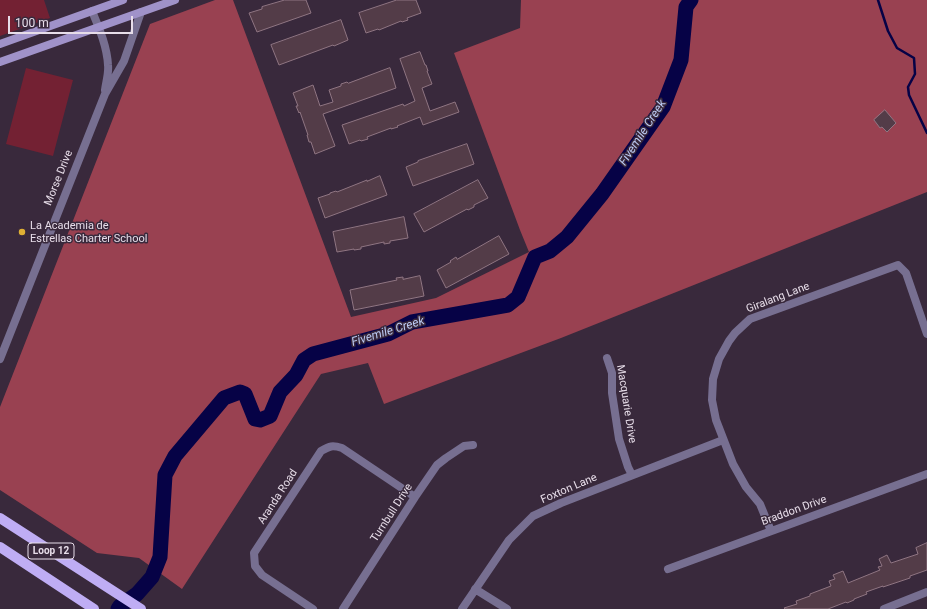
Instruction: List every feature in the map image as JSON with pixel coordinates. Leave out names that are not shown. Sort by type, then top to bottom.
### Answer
[{"type":"main road","points":[[0,44],[123,0]]},
{"type":"main road","points":[[0,62],[175,0]]},
{"type":"main road","name":"Loop 12","points":[[0,518],[141,609]]},
{"type":"main road","name":"Loop 12","points":[[0,547],[91,607]]},
{"type":"street","name":"Morse Drive","points":[[92,11],[106,49],[108,66],[105,94]]},
{"type":"street","name":"Morse Drive","points":[[0,360],[105,94],[124,61],[142,12]]},
{"type":"street","name":"Giralang Lane","points":[[771,531],[760,504],[746,487],[733,464],[717,425],[713,410],[713,379],[723,350],[735,333],[750,319],[898,265],[906,273],[927,334]]},
{"type":"street","name":"Macquarie Drive","points":[[607,358],[612,373],[612,393],[619,439],[632,475]]},
{"type":"street","name":"Foxton Lane","points":[[462,609],[509,540],[533,516],[561,502],[723,440]]},
{"type":"street","name":"Turnbull Drive","points":[[343,609],[414,497],[437,465],[464,446],[473,445]]},
{"type":"street","name":"Aranda Road","points":[[313,609],[262,576],[255,566],[254,553],[321,451],[330,446],[342,448],[414,497]]},
{"type":"street","name":"Braddon Drive","points":[[668,569],[927,474]]},
{"type":"street","points":[[475,588],[507,609]]},
{"type":"street","points":[[884,609],[927,592]]},
{"type":"shaded area","points":[[0,0],[44,0],[50,18],[0,36]]},
{"type":"shaded area","points":[[215,0],[233,0],[351,317],[436,298],[529,252],[454,53],[520,28],[521,0],[927,0],[927,192],[561,338],[384,404],[368,363],[321,374],[182,589],[139,558],[97,553],[0,490],[0,407],[150,24]]},
{"type":"shaded area","points":[[26,68],[73,80],[53,156],[6,144]]},
{"type":"building","points":[[285,0],[306,0],[311,13],[257,32],[249,13],[262,9],[262,7]]},
{"type":"building","points":[[397,0],[416,0],[421,13],[407,18],[408,20],[366,33],[359,13]]},
{"type":"building","points":[[341,20],[348,40],[279,65],[271,45]]},
{"type":"building","points":[[420,52],[432,84],[422,88],[430,111],[455,102],[459,112],[423,125],[420,117],[397,126],[398,127],[367,137],[368,139],[349,144],[342,125],[403,104],[404,106],[415,101],[400,59]]},
{"type":"building","points":[[390,68],[396,88],[323,114],[335,146],[315,154],[311,142],[309,142],[300,112],[299,113],[296,106],[298,106],[293,93],[313,85],[320,106],[333,102],[329,90],[341,86],[341,84],[348,83]]},
{"type":"building","points":[[885,110],[896,123],[887,132],[882,127],[880,128],[874,120]]},
{"type":"building","points":[[467,144],[474,164],[413,186],[406,167],[418,161]]},
{"type":"building","points":[[380,176],[387,195],[325,218],[318,198]]},
{"type":"building","points":[[478,180],[488,198],[474,205],[474,207],[468,210],[467,209],[424,232],[414,214]]},
{"type":"building","points":[[404,217],[408,238],[390,241],[390,243],[384,244],[384,242],[361,247],[361,249],[337,252],[333,232]]},
{"type":"building","points":[[499,236],[509,254],[446,288],[437,270],[451,262],[450,261],[456,257],[457,259]]},
{"type":"building","points":[[420,276],[424,296],[354,310],[350,290],[397,280],[396,278],[403,277],[403,279]]},
{"type":"building","points":[[927,543],[927,570],[910,576],[910,578],[866,592],[867,594],[854,600],[828,609],[784,608],[797,604],[796,601],[831,586],[829,581],[835,579],[833,575],[843,571],[848,583],[880,570],[878,567],[882,566],[879,559],[887,555],[891,563],[918,554],[916,548]]},
{"type":"waterway","name":"Fivemile Creek","points":[[118,609],[137,594],[152,577],[160,557],[165,475],[175,456],[224,398],[240,392],[245,394],[255,419],[260,420],[270,416],[280,392],[296,375],[304,360],[313,354],[388,334],[412,322],[508,305],[518,297],[535,257],[550,251],[567,237],[602,194],[663,107],[681,60],[686,7],[691,0]]},
{"type":"waterway","points":[[878,0],[888,31],[897,48],[914,58],[915,74],[908,87],[909,95],[927,133]]},
{"type":"place","name":"La Academia de Estrellas Charter School","points":[[22,232]]}]
